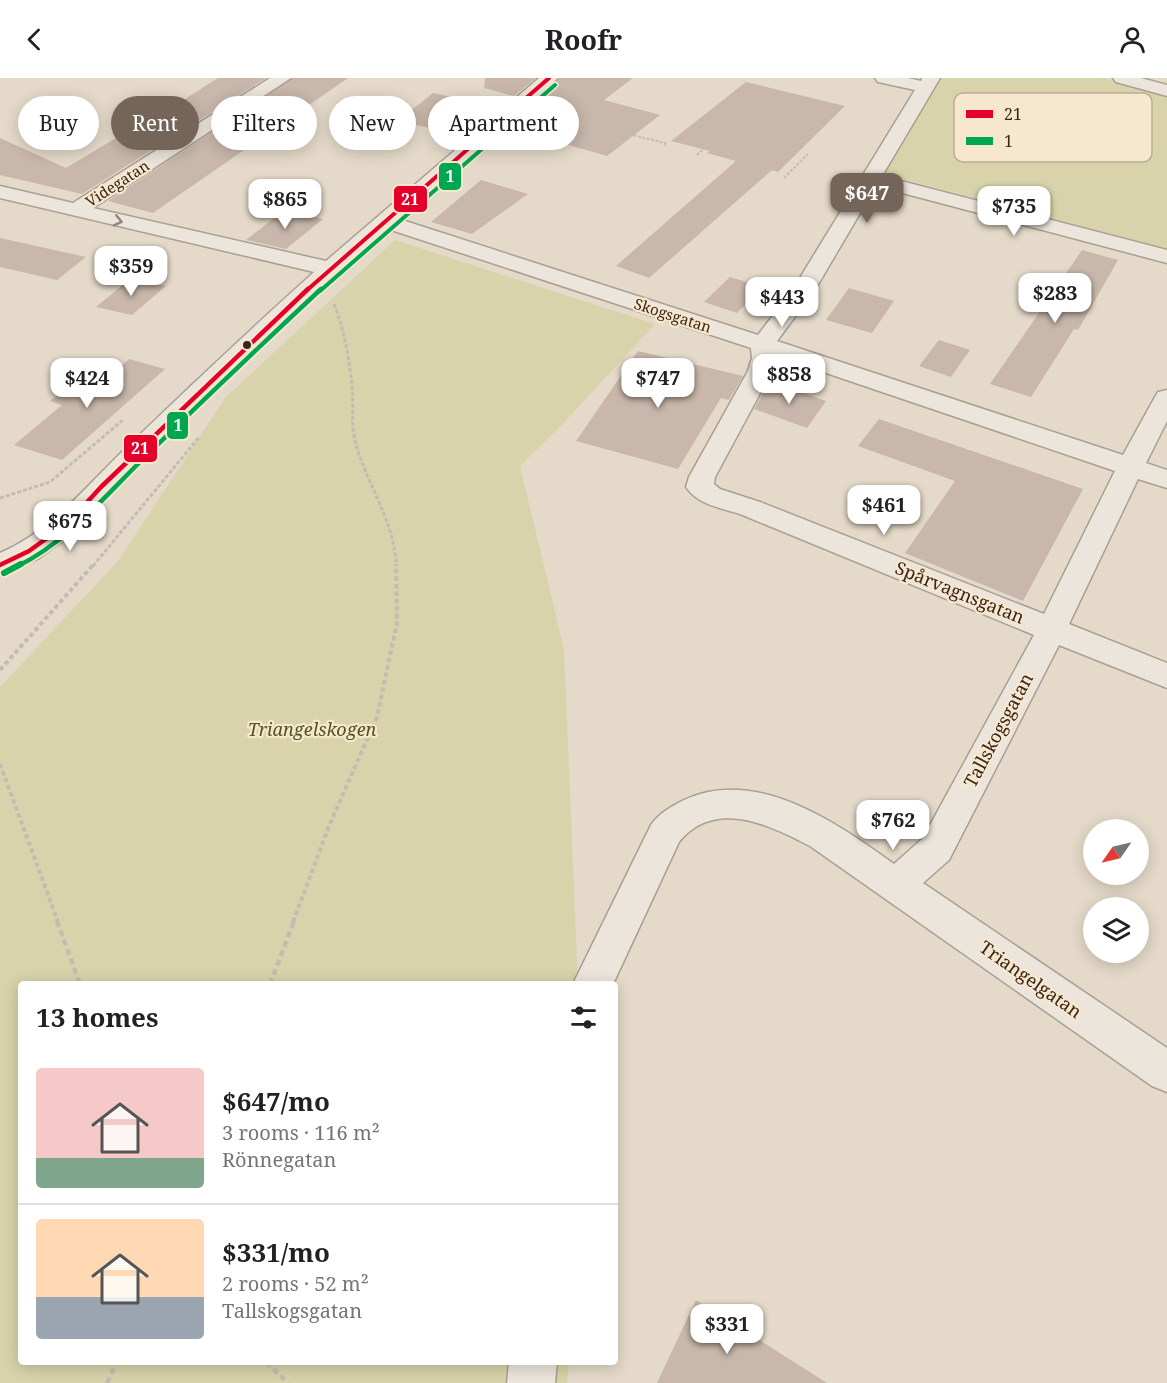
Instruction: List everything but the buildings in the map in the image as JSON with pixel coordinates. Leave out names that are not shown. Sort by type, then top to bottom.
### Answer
[{"type":"street","name":"Videgatan","points":[[74,211],[282,78]]},
{"type":"street","points":[[0,565],[26,553],[64,528],[85,508],[101,487],[248,345],[384,221],[549,78]]},
{"type":"street","points":[[763,344],[805,288],[928,82],[884,78]]},
{"type":"street","points":[[1122,78],[1167,91]]},
{"type":"street","points":[[872,179],[1167,257]]},
{"type":"street","points":[[0,192],[330,269]]},
{"type":"street","name":"Skogsgatan","points":[[384,221],[1167,479]]},
{"type":"street","name":"Spårvagnsgatan","points":[[763,344],[764,358],[760,371],[702,477],[700,487],[710,495],[750,508],[1052,629],[1131,651],[1167,676]]},
{"type":"street","name":"Tallskogsgatan","points":[[896,885],[936,849],[1052,629],[1130,467],[1167,397]]},
{"type":"street","points":[[0,540],[61,515],[101,487]]},
{"type":"street","points":[[594,981],[630,901],[666,830],[692,810],[720,803],[755,804],[783,816],[849,852],[896,885]]},
{"type":"street","name":"Triangelgatan","points":[[896,885],[1167,1072]]},
{"type":"street","points":[[531,1383],[533,1365]]},
{"type":"path","points":[[579,122],[665,143],[665,147]]},
{"type":"path","points":[[579,146],[603,128]]},
{"type":"path","points":[[697,155],[723,132]]},
{"type":"path","points":[[784,178],[808,154]]},
{"type":"path","points":[[271,981],[329,826],[377,717],[396,623],[396,553],[385,511],[364,471],[354,434],[352,384],[342,324],[334,303]]},
{"type":"path","points":[[0,670],[46,623],[136,510],[200,436]]},
{"type":"path","points":[[0,764],[79,981]]},
{"type":"path","points":[[107,1383],[116,1365]]},
{"type":"path","points":[[269,1365],[288,1383]]},
{"type":"green space","points":[[940,78],[1103,78],[1167,96],[1167,249],[884,174]]},
{"type":"green space","name":"Triangelskogen","points":[[395,240],[655,324],[559,428],[520,466],[564,649],[578,981],[18,981],[18,1365],[569,1365],[567,1383],[0,1383],[0,687],[118,561],[225,398]]},
{"type":"transit line","name":"21","points":[[0,565],[29,551],[68,523],[101,487],[247,345],[330,269],[549,78]]},
{"type":"transit line","name":"1","points":[[4,573],[34,558],[74,529],[253,352],[336,276],[555,85]]}]
